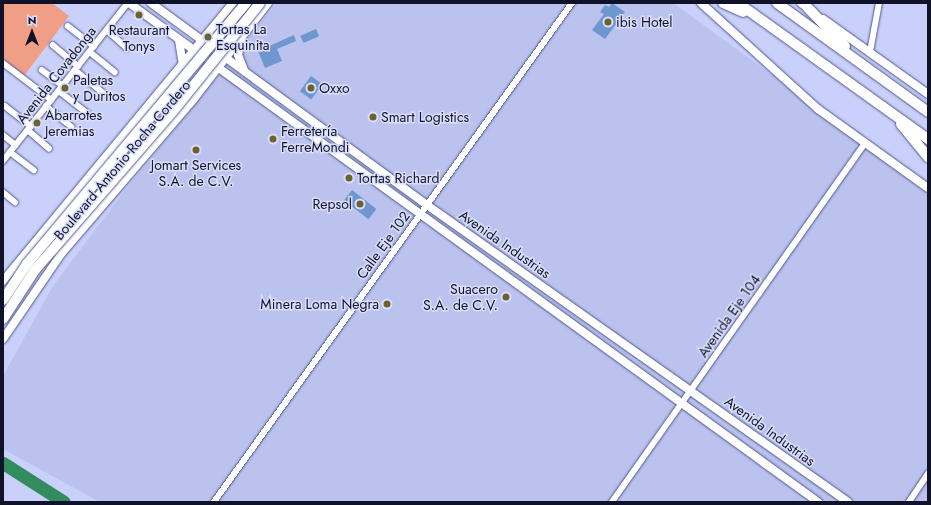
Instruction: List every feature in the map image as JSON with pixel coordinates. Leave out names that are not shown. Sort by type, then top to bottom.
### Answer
[{"type":"highway","name":"Boulevard Antonio Rocha Cordero","points":[[3,300],[27,264],[246,3]]},
{"type":"highway","name":"Boulevard Antonio Rocha Cordero","points":[[3,319],[35,270],[174,110],[260,3]]},
{"type":"highway","points":[[723,3],[764,23]]},
{"type":"highway","points":[[738,3],[928,139]]},
{"type":"highway","points":[[777,3],[928,112]]},
{"type":"highway","points":[[804,5],[863,64]]},
{"type":"highway","points":[[892,113],[928,157]]},
{"type":"main road","name":"Avenida Industrias","points":[[128,3],[419,216],[818,502]]},
{"type":"main road","name":"Avenida Industrias","points":[[151,3],[427,205],[692,390],[848,502]]},
{"type":"main road","name":"Boulevard Antonio Rocha Cordero","points":[[3,281],[183,67],[233,3]]},
{"type":"main road","name":"Boulevard Antonio Rocha Cordero","points":[[3,339],[61,254],[193,100],[268,3]]},
{"type":"main road","points":[[701,3],[818,109],[928,188]]},
{"type":"main road","points":[[804,5],[928,94]]},
{"type":"main road","points":[[182,26],[201,32],[220,20]]},
{"type":"main road","points":[[220,20],[219,32],[224,38],[233,41],[243,35]]},
{"type":"main road","points":[[243,35],[238,55],[250,76]]},
{"type":"main road","points":[[180,40],[183,67]]},
{"type":"main road","points":[[170,82],[180,76],[190,77],[196,87],[193,100]]},
{"type":"main road","points":[[206,84],[218,78],[236,81]]},
{"type":"street","name":"Avenida Covadonga","points":[[3,161],[128,3]]},
{"type":"street","name":"Calle Eje 102","points":[[214,502],[572,3]]},
{"type":"street","points":[[870,52],[878,3]]},
{"type":"street","points":[[68,26],[94,46]]},
{"type":"street","points":[[107,30],[128,48]]},
{"type":"street","points":[[53,46],[102,92]]},
{"type":"street","points":[[90,52],[115,72]]},
{"type":"street","points":[[4,66],[52,100]]},
{"type":"street","points":[[42,70],[63,86]]},
{"type":"street","points":[[59,91],[87,113]]},
{"type":"street","points":[[5,106],[49,148]]},
{"type":"street","points":[[46,106],[72,127]]},
{"type":"street","points":[[3,135],[16,145]]},
{"type":"street","name":"Avenida Eje 104","points":[[612,502],[865,144]]},
{"type":"street","points":[[10,152],[34,170]]},
{"type":"street","points":[[3,192],[15,202]]},
{"type":"street","points":[[909,502],[928,474]]},
{"type":"shaded area","points":[[3,3],[52,3],[69,16],[24,76],[3,60]]},
{"type":"shaded area","points":[[277,3],[673,3],[928,188],[928,502],[100,502],[3,449],[3,376],[53,286],[125,190]]},
{"type":"building","name":"ibis Hotel","points":[[612,3],[625,12],[605,39],[592,30],[604,14],[600,12],[605,5],[609,7]]},
{"type":"building","points":[[316,29],[319,36],[303,43],[300,36]]},
{"type":"building","points":[[294,35],[296,41],[277,49],[282,61],[265,68],[258,51]]},
{"type":"building","name":"Oxxo","points":[[311,76],[322,84],[311,100],[300,91]]},
{"type":"building","name":"Repsol","points":[[352,190],[376,209],[368,219],[344,200]]},
{"type":"waterway","points":[[3,463],[64,502]]},
{"type":"place","name":"Restaurant Tonys","points":[[139,15]]},
{"type":"place","name":"ibis Hotel","points":[[608,22]]},
{"type":"place","name":"Tortas La Esquinita","points":[[208,37]]},
{"type":"place","name":"Paletas y Duritos","points":[[65,88]]},
{"type":"place","name":"Oxxo","points":[[311,88]]},
{"type":"place","name":"Smart Logistics","points":[[373,117]]},
{"type":"place","name":"Abarrotes Jeremias","points":[[37,123]]},
{"type":"place","name":"Ferretería FerreMondi","points":[[273,139]]},
{"type":"place","name":"Jomart Services S.A. de C.V.","points":[[196,150]]},
{"type":"place","name":"Tortas Richard","points":[[349,178]]},
{"type":"place","name":"Repsol","points":[[360,204]]},
{"type":"place","name":"Suacero S.A. de C.V.","points":[[506,297]]},
{"type":"place","name":"Minera Loma Negra","points":[[387,304]]}]
